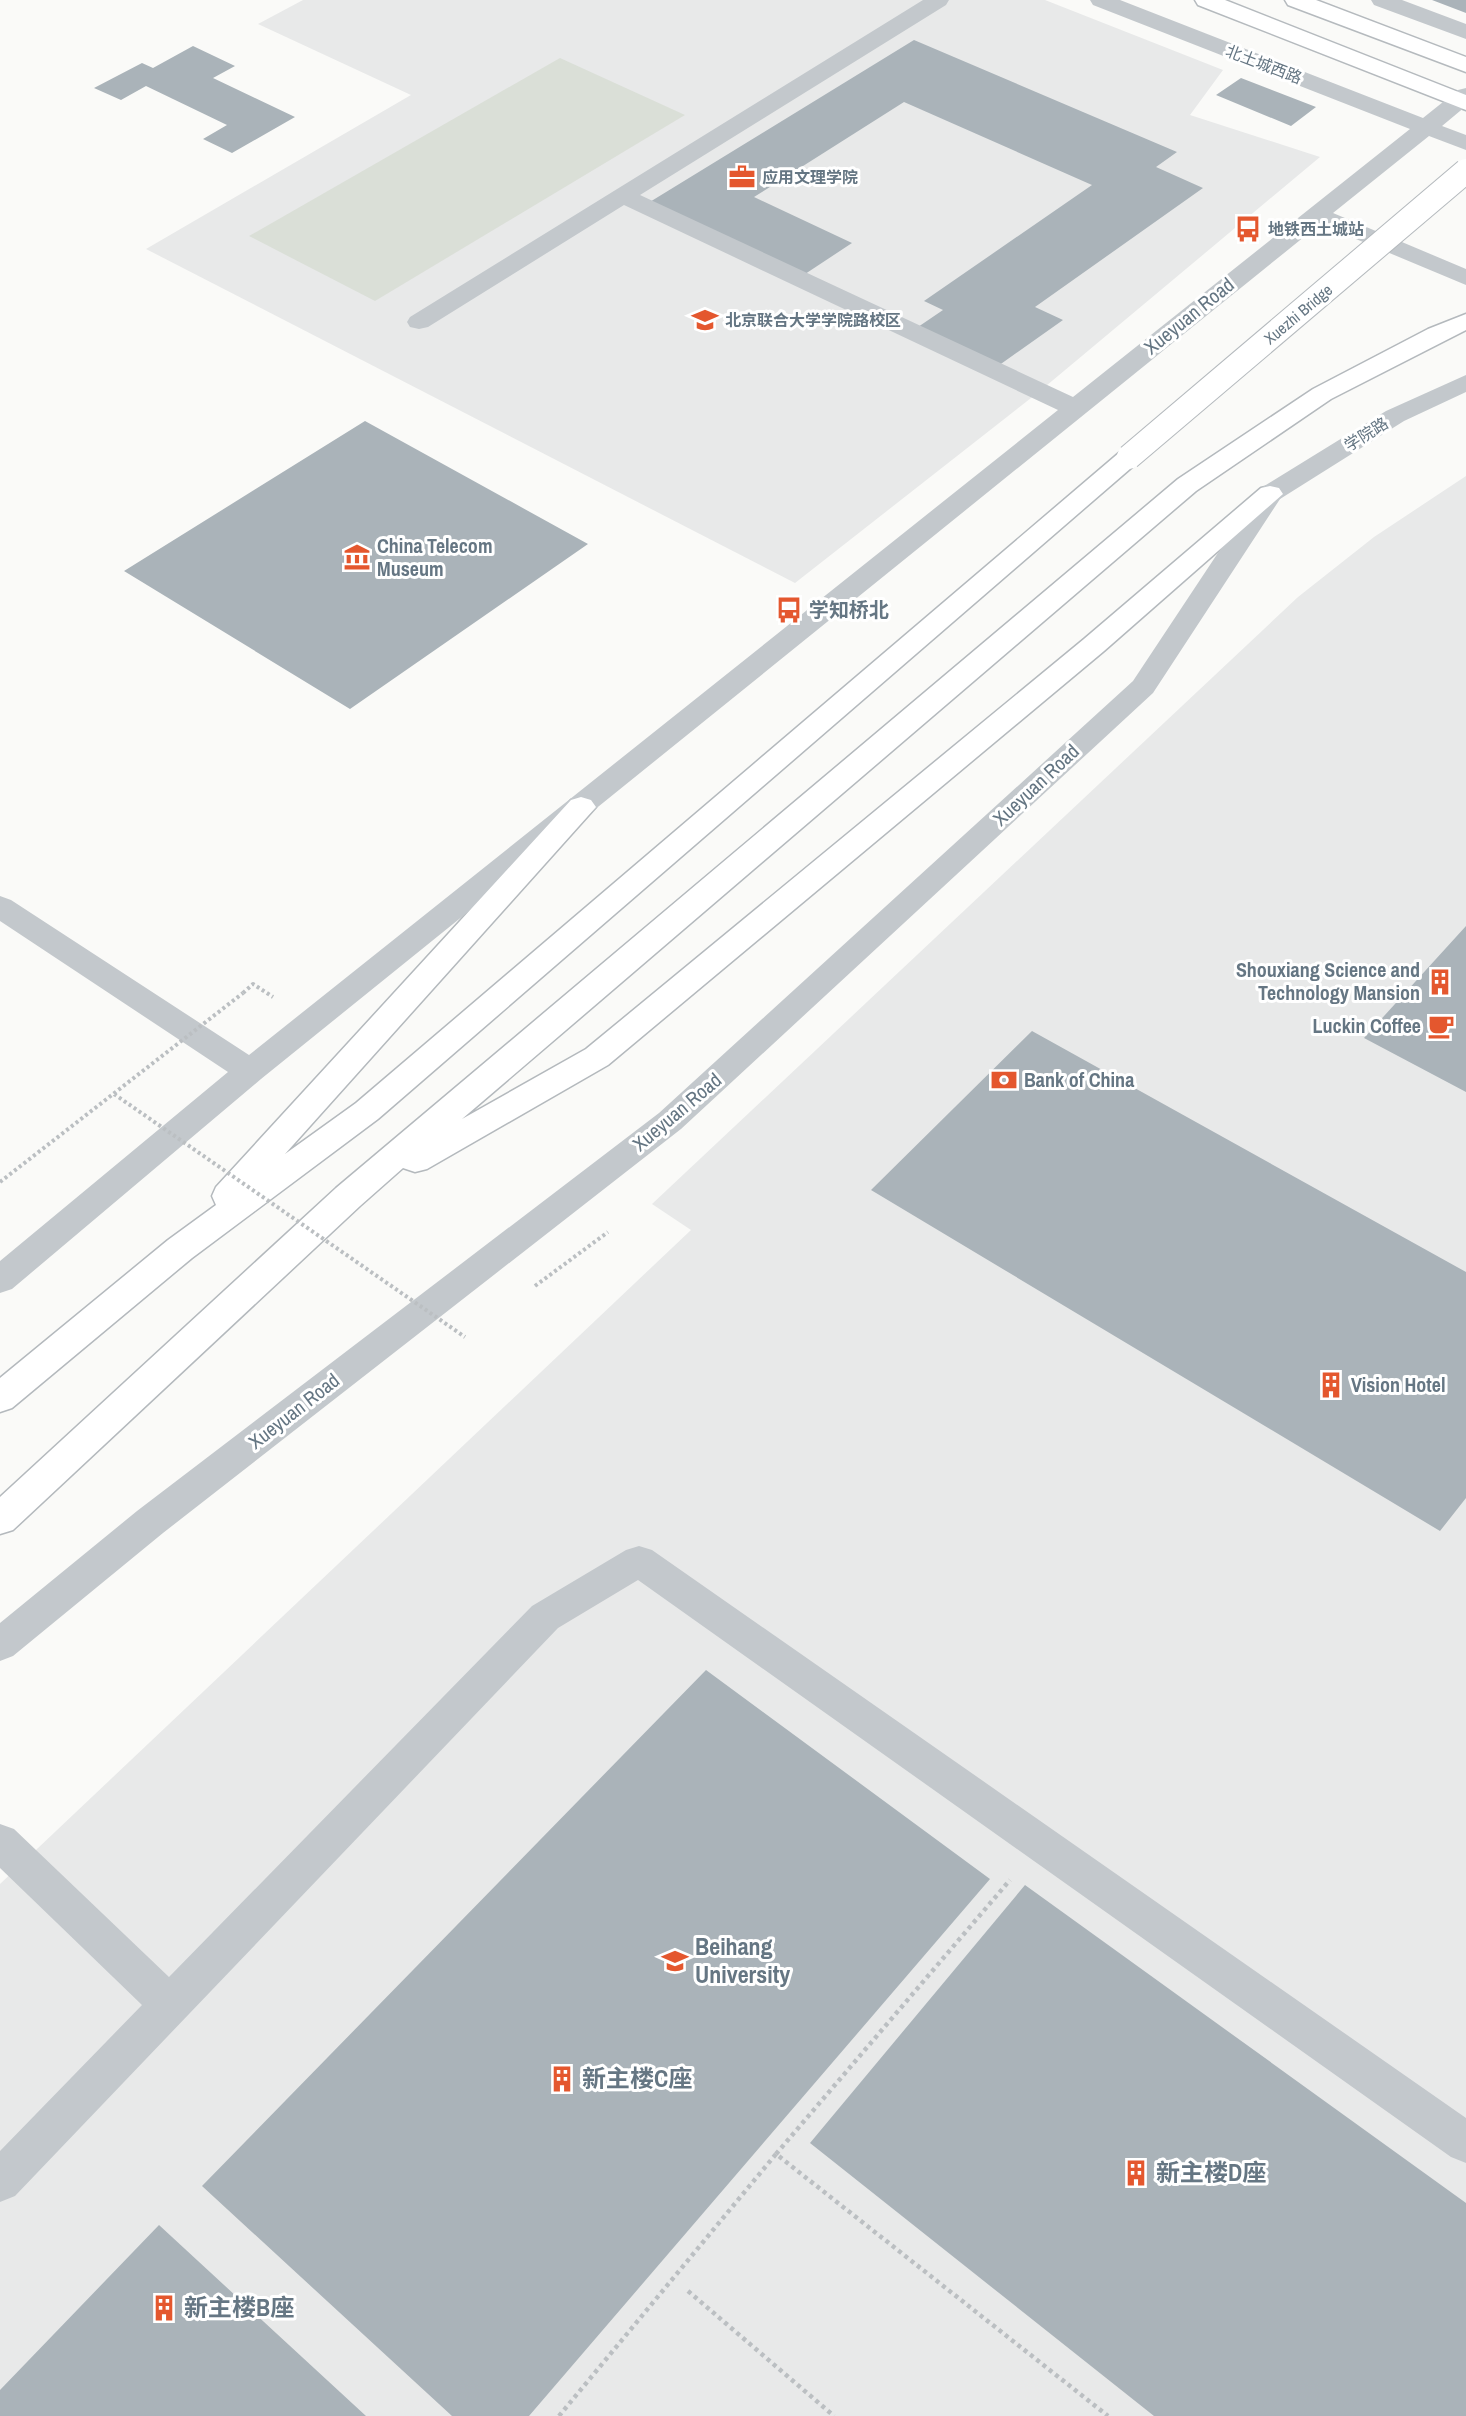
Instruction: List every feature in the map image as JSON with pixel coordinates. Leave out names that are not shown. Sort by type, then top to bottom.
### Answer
[{"type":"main road","name":"北土城西路","points":[[1206,0],[1464,100]]},
{"type":"main road","points":[[1296,0],[1466,65]]},
{"type":"main road","name":"Xuezhi Bridge","points":[[180,1249],[367,1112],[1466,171]]},
{"type":"main road","points":[[0,1519],[348,1197],[1187,485],[1322,394],[1466,321]]},
{"type":"main road","points":[[348,1197],[597,1057],[1094,645],[1270,494]]},
{"type":"main road","points":[[0,1398],[180,1249],[581,807]]},
{"type":"street","points":[[419,322],[938,0]]},
{"type":"street","name":"北土城西路","points":[[1101,0],[1466,142]]},
{"type":"street","points":[[1382,0],[1466,32]]},
{"type":"street","points":[[1464,100],[1315,214],[1466,278]]},
{"type":"street","points":[[623,196],[1075,408]]},
{"type":"street","name":"Xueyuan Road","points":[[0,1280],[250,1071],[581,807],[1315,214]]},
{"type":"street","name":"学院路","points":[[1270,494],[1395,416],[1466,383]]},
{"type":"street","name":"Xueyuan Road","points":[[0,1645],[150,1522],[679,1113],[1143,687],[1270,494]]},
{"type":"street","points":[[0,907],[250,1071]]},
{"type":"street","points":[[0,2181],[545,1617],[639,1561],[1466,2143]]},
{"type":"street","points":[[0,1842],[170,2005]]},
{"type":"path","points":[[0,1182],[243,993]]},
{"type":"path","points":[[114,1094],[465,1337]]},
{"type":"path","points":[[559,2416],[776,2154],[1041,1844]]},
{"type":"path","points":[[776,2154],[1108,2416]]},
{"type":"path","points":[[688,2291],[834,2416]]},
{"type":"shaded area","name":"北京联合大学学院路校区","points":[[303,0],[1045,0],[1223,70],[1190,115],[1320,157],[1040,391],[795,583],[146,249],[411,95],[258,24]]},
{"type":"shaded area","points":[[560,58],[685,115],[375,301],[249,236]]},
{"type":"shaded area","points":[[1466,476],[1466,2416],[0,2416],[0,1884],[691,1230],[652,1204],[1298,597],[1374,537]]},
{"type":"building","points":[[1432,0],[1466,0],[1466,13]]},
{"type":"building","points":[[914,40],[1177,152],[1156,167],[1203,188],[1035,307],[1063,320],[998,366],[918,327],[943,310],[924,301],[1092,185],[904,102],[754,197],[852,243],[793,282],[640,208]]},
{"type":"building","points":[[193,46],[235,66],[213,78],[295,117],[232,153],[203,139],[227,125],[146,86],[121,100],[94,88],[142,63],[153,68]]},
{"type":"building","points":[[1241,78],[1316,107],[1291,126],[1216,95]]},
{"type":"building","name":"China Telecom Museum","points":[[365,421],[588,544],[350,709],[124,571]]},
{"type":"building","name":"Shouxiang Science and Technology Mansion","points":[[1466,926],[1466,1092],[1364,1038]]},
{"type":"building","name":"Vision Hotel","points":[[1032,1031],[1466,1272],[1466,1498],[1440,1531],[871,1190]]},
{"type":"building","name":"新主楼C座","points":[[706,1670],[990,1879],[529,2416],[452,2416],[202,2186]]},
{"type":"building","name":"新主楼D座","points":[[1025,1885],[1466,2203],[1466,2416],[1154,2416],[810,2143]]},
{"type":"building","name":"新主楼B座","points":[[159,2225],[366,2416],[0,2416],[0,2390]]},
{"type":"place","name":"应用文理学院","points":[[742,177]]},
{"type":"place","name":"地铁西土城站","points":[[1248,229]]},
{"type":"place","name":"北京联合大学学院路校区","points":[[705,320]]},
{"type":"place","name":"China Telecom Museum","points":[[357,557]]},
{"type":"place","name":"学知桥北","points":[[789,610]]},
{"type":"place","name":"Shouxiang Science and Technology Mansion","points":[[1440,982]]},
{"type":"place","name":"Luckin Coffee","points":[[1441,1026]]},
{"type":"place","name":"Bank of China","points":[[1004,1080]]},
{"type":"place","name":"Vision Hotel","points":[[1331,1385]]},
{"type":"place","name":"Beihang University","points":[[675,1961]]},
{"type":"place","name":"新主楼C座","points":[[562,2079]]},
{"type":"place","name":"新主楼D座","points":[[1136,2173]]},
{"type":"place","name":"新主楼B座","points":[[164,2308]]}]
